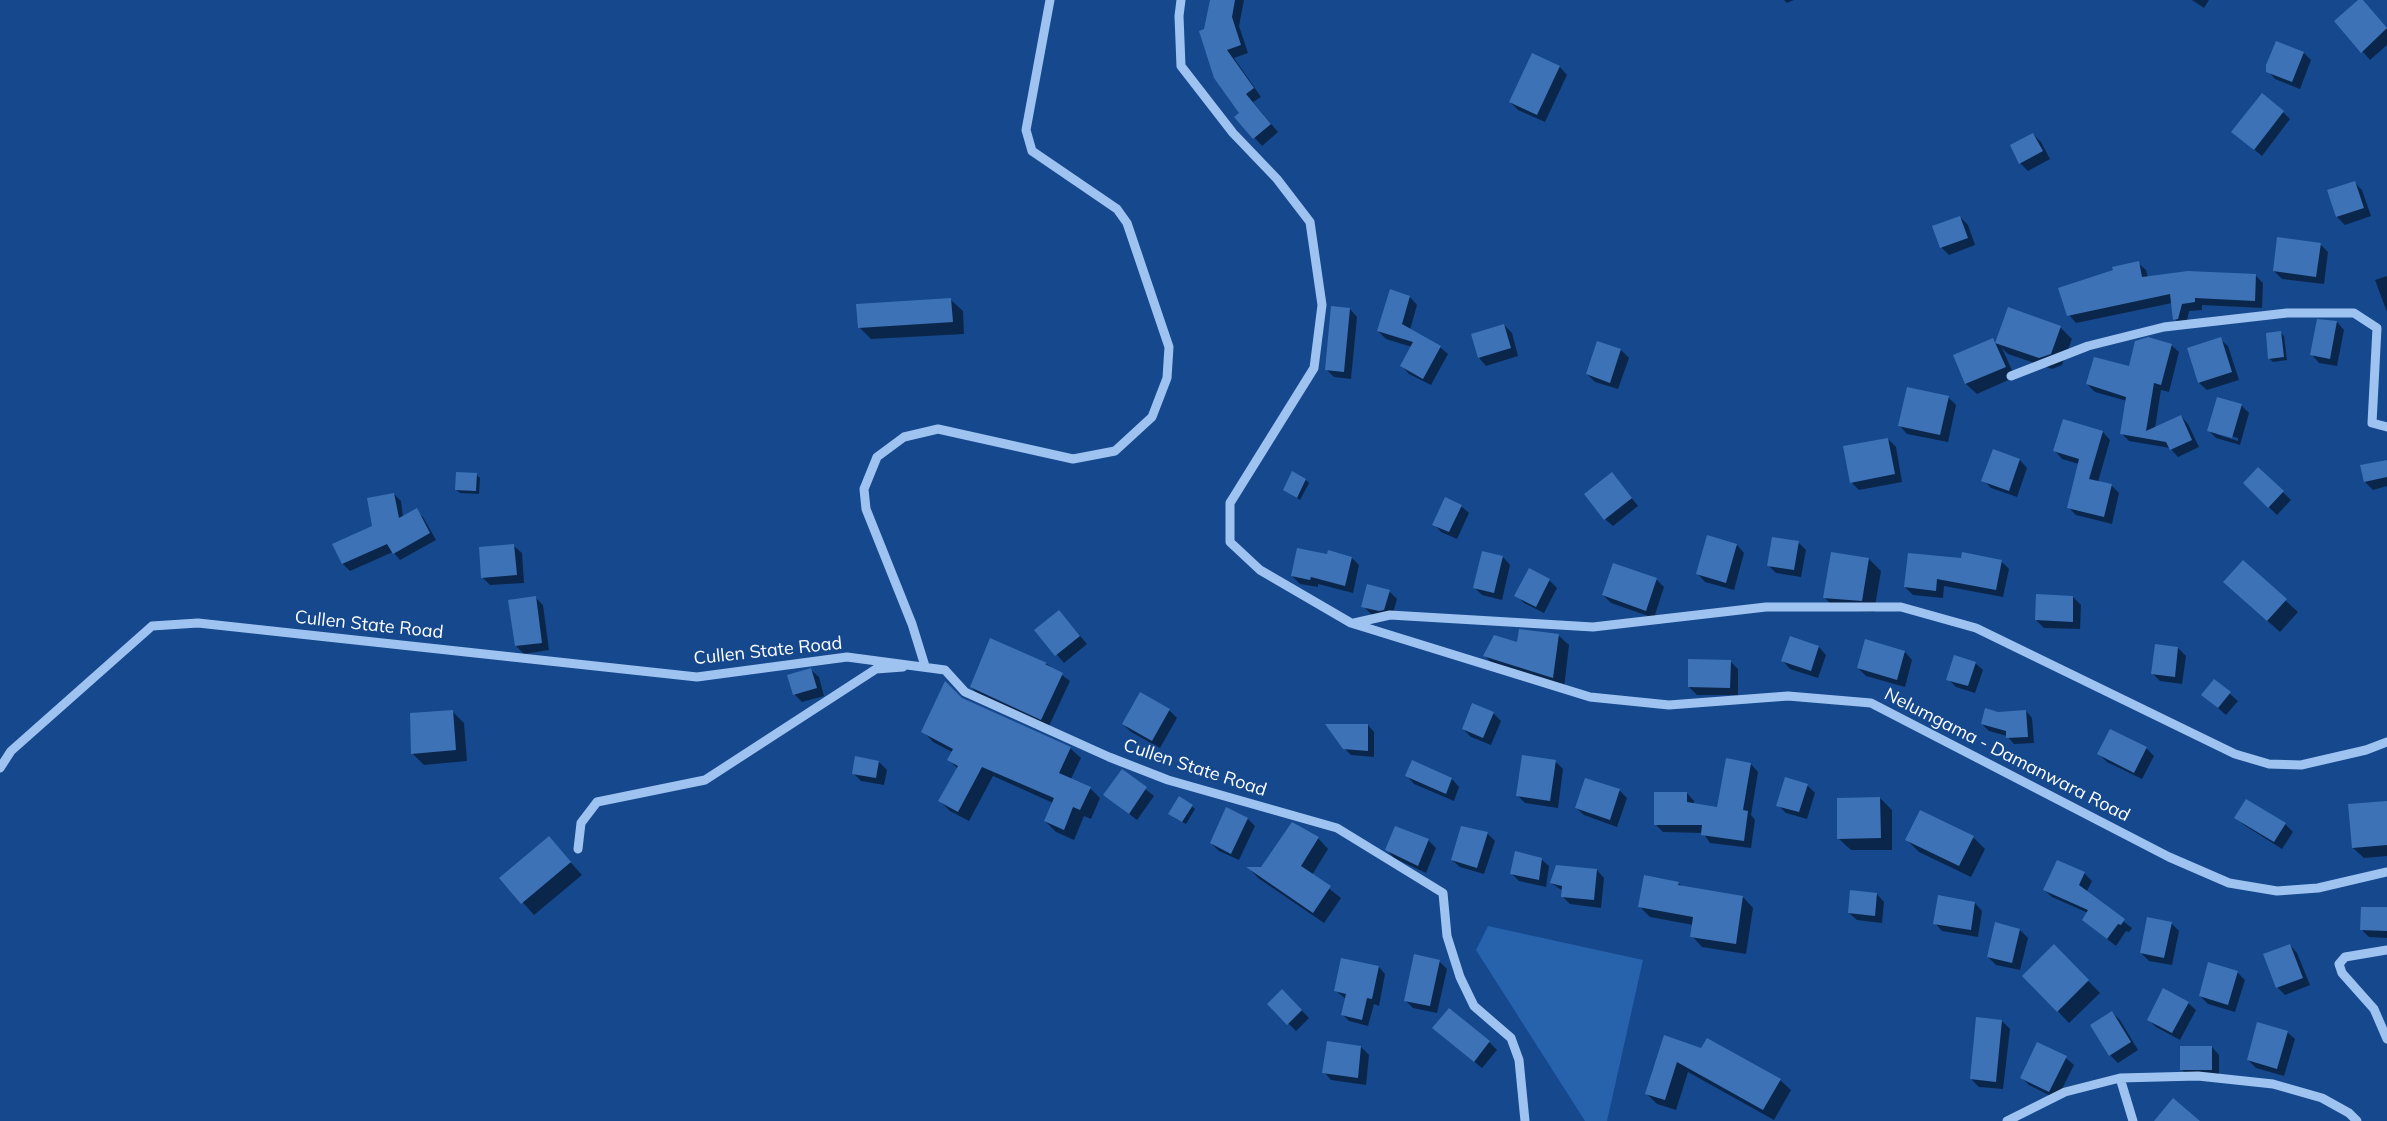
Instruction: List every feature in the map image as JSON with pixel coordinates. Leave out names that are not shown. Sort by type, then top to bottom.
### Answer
[{"type":"street","points":[[578,849],[581,823],[597,802],[705,780],[876,669],[926,666],[912,624],[866,509],[864,489],[877,457],[904,436],[938,429],[1073,459],[1115,451],[1152,417],[1166,378],[1169,347],[1127,223],[1117,209],[1032,151],[1026,130],[1050,0]]},
{"type":"street","name":"Nelumgama - Damanwara Road","points":[[1181,0],[1179,16],[1181,66],[1234,133],[1277,180],[1310,222],[1322,306],[1314,368],[1230,502],[1230,542],[1260,570],[1351,623],[1590,697],[1670,705],[1788,696],[1871,703],[2169,857],[2229,882],[2277,891],[2318,888],[2387,872]]},
{"type":"street","points":[[2011,376],[2088,346],[2164,327],[2287,313],[2354,313],[2378,328],[2372,423],[2387,428]]},
{"type":"street","points":[[1351,623],[1390,616],[1593,627],[1766,607],[1901,607],[1976,628],[2236,754],[2269,764],[2301,765],[2366,750],[2387,742]]},
{"type":"street","name":"Cullen State Road","points":[[0,768],[11,751],[152,626],[198,623],[697,677],[848,657],[945,670],[965,692],[1118,760],[1168,780],[1338,828],[1443,893],[1447,936],[1460,977],[1474,1006],[1512,1038],[1519,1060],[1525,1121]]},
{"type":"street","points":[[2387,950],[2345,956],[2339,964],[2342,973],[2374,1009],[2387,1038]]},
{"type":"street","points":[[2007,1121],[2065,1092],[2120,1078],[2198,1076],[2273,1084],[2322,1098],[2349,1113],[2357,1121]]},
{"type":"street","points":[[2120,1078],[2133,1121]]},
{"type":"shaded area","points":[[1488,926],[1643,960],[1607,1121],[1585,1121],[1476,950]]},
{"type":"building","points":[[1210,0],[1235,0],[1232,17],[1241,45],[1227,50],[1254,88],[1246,94],[1271,124],[1253,139],[1234,117],[1239,113],[1214,78],[1199,31],[1204,29]]},
{"type":"building","points":[[2358,0],[2363,0],[2387,28],[2361,53],[2334,21]]},
{"type":"building","points":[[2276,41],[2304,52],[2292,82],[2266,72],[2266,65]]},
{"type":"building","points":[[1532,53],[1560,66],[1537,115],[1509,102]]},
{"type":"building","points":[[2262,93],[2284,111],[2254,150],[2231,132]]},
{"type":"building","points":[[2033,133],[2043,151],[2019,164],[2010,145]]},
{"type":"building","points":[[2355,181],[2364,208],[2336,217],[2327,190]]},
{"type":"building","points":[[1960,216],[1968,238],[1940,248],[1932,226]]},
{"type":"building","points":[[2277,237],[2321,243],[2316,277],[2273,271]]},
{"type":"building","points":[[2139,261],[2142,277],[2188,271],[2256,274],[2255,301],[2195,298],[2195,302],[2182,304],[2178,319],[2173,320],[2170,294],[2067,316],[2058,288],[2113,270],[2112,267]]},
{"type":"building","points":[[1390,289],[1410,296],[1402,324],[1441,346],[1423,379],[1400,366],[1413,342],[1377,331]]},
{"type":"building","points":[[951,298],[953,322],[858,328],[856,304]]},
{"type":"building","points":[[1331,306],[1350,308],[1344,372],[1325,370]]},
{"type":"building","points":[[2008,307],[2061,326],[2051,354],[2039,358],[1995,343]]},
{"type":"building","points":[[2317,319],[2337,321],[2330,359],[2310,355]]},
{"type":"building","points":[[1504,324],[1511,348],[1478,358],[1471,334]]},
{"type":"building","points":[[2281,331],[2284,357],[2268,359],[2266,333]]},
{"type":"building","points":[[2148,337],[2172,344],[2161,385],[2154,383],[2146,431],[2181,415],[2192,440],[2170,450],[2166,442],[2120,434],[2126,397],[2086,384],[2094,357],[2129,366],[2135,341]]},
{"type":"building","points":[[2221,337],[2232,372],[2198,383],[2187,348]]},
{"type":"building","points":[[1993,338],[2006,367],[1965,384],[1953,355]]},
{"type":"building","points":[[1597,341],[1621,349],[1610,383],[1586,374]]},
{"type":"building","points":[[1907,387],[1949,396],[1940,435],[1898,426]]},
{"type":"building","points":[[2217,397],[2242,404],[2232,438],[2207,431]]},
{"type":"building","points":[[2063,419],[2103,431],[2089,479],[2112,484],[2104,517],[2067,508],[2079,459],[2053,451]]},
{"type":"building","points":[[1888,438],[1895,474],[1850,483],[1843,446]]},
{"type":"building","points":[[1993,449],[2020,459],[2009,491],[1981,481]]},
{"type":"building","points":[[2387,460],[2387,477],[2364,482],[2360,465]]},
{"type":"building","points":[[2258,467],[2284,491],[2268,508],[2243,483]]},
{"type":"building","points":[[1292,471],[1306,479],[1297,498],[1283,490]]},
{"type":"building","points":[[456,472],[477,473],[476,491],[455,490]]},
{"type":"building","points":[[1612,472],[1632,498],[1604,520],[1584,494]]},
{"type":"building","points":[[394,493],[399,518],[417,508],[430,533],[393,554],[387,544],[342,564],[332,544],[372,526],[367,498]]},
{"type":"building","points":[[1445,497],[1462,505],[1449,532],[1432,525]]},
{"type":"building","points":[[1707,535],[1737,544],[1726,583],[1696,574]]},
{"type":"building","points":[[1772,537],[1799,541],[1794,570],[1767,566]]},
{"type":"building","points":[[514,544],[517,575],[481,578],[479,547]]},
{"type":"building","points":[[1297,548],[1327,554],[1328,550],[1352,557],[1345,586],[1311,577],[1310,580],[1291,576]]},
{"type":"building","points":[[1482,551],[1503,556],[1494,593],[1473,588]]},
{"type":"building","points":[[1831,552],[1869,558],[1862,601],[1823,598]]},
{"type":"building","points":[[1962,552],[2002,560],[1996,590],[1937,579],[1936,591],[1904,587],[1908,553],[1961,558]]},
{"type":"building","points":[[2243,560],[2287,599],[2267,621],[2223,582]]},
{"type":"building","points":[[1613,563],[1657,578],[1646,611],[1602,595]]},
{"type":"building","points":[[1529,568],[1550,579],[1536,607],[1514,596]]},
{"type":"building","points":[[1367,584],[1390,590],[1384,610],[1379,611],[1361,607]]},
{"type":"building","points":[[2036,594],[2073,596],[2073,622],[2035,620]]},
{"type":"building","points":[[536,596],[542,643],[515,646],[508,600]]},
{"type":"building","points":[[1059,610],[1080,636],[1055,656],[1034,630]]},
{"type":"building","points":[[1519,629],[1559,634],[1553,678],[1483,656],[1494,635],[1517,642]]},
{"type":"building","points":[[1790,636],[1819,646],[1811,671],[1781,661]]},
{"type":"building","points":[[990,638],[1047,663],[1045,664],[1063,673],[1041,720],[970,687]]},
{"type":"building","points":[[1865,639],[1905,651],[1897,680],[1857,668]]},
{"type":"building","points":[[2155,644],[2178,647],[2175,677],[2151,674]]},
{"type":"building","points":[[1954,655],[1976,662],[1968,686],[1946,680]]},
{"type":"building","points":[[1688,659],[1731,660],[1730,688],[1688,687]]},
{"type":"building","points":[[811,668],[817,688],[793,695],[787,675]]},
{"type":"building","points":[[2214,679],[2231,692],[2218,708],[2201,695]]},
{"type":"building","points":[[945,681],[962,698],[1071,747],[1059,773],[1091,787],[1080,810],[1073,807],[1064,830],[1044,821],[1054,798],[982,767],[958,812],[938,801],[958,766],[947,760],[953,749],[921,732]]},
{"type":"building","points":[[1140,692],[1170,709],[1152,741],[1122,724]]},
{"type":"building","points":[[1472,703],[1494,712],[1483,738],[1462,729]]},
{"type":"building","points":[[1985,708],[1998,712],[2026,710],[2028,737],[2006,738],[2006,731],[1981,724]]},
{"type":"building","points":[[453,710],[456,750],[411,754],[410,713]]},
{"type":"building","points":[[1325,724],[1368,724],[1368,751],[1343,749]]},
{"type":"building","points":[[2110,729],[2147,747],[2134,773],[2097,754]]},
{"type":"building","points":[[1522,755],[1556,760],[1550,801],[1516,796]]},
{"type":"building","points":[[855,756],[879,761],[876,778],[852,774]]},
{"type":"building","points":[[1726,758],[1751,763],[1743,810],[1748,811],[1744,841],[1701,835],[1702,825],[1654,825],[1654,792],[1687,792],[1687,802],[1717,807]]},
{"type":"building","points":[[1412,760],[1452,778],[1446,794],[1405,776]]},
{"type":"building","points":[[1122,769],[1147,787],[1129,814],[1103,795]]},
{"type":"building","points":[[1785,777],[1808,784],[1799,812],[1776,806]]},
{"type":"building","points":[[1585,778],[1620,789],[1610,820],[1575,808]]},
{"type":"building","points":[[1179,796],[1193,805],[1182,822],[1168,814]]},
{"type":"building","points":[[1880,797],[1881,838],[1837,839],[1837,798]]},
{"type":"building","points":[[2246,799],[2286,823],[2274,842],[2234,818]]},
{"type":"building","points":[[2387,801],[2387,845],[2352,848],[2348,804]]},
{"type":"building","points":[[1226,807],[1248,818],[1231,854],[1210,843]]},
{"type":"building","points":[[1920,810],[1974,836],[1959,866],[1905,840]]},
{"type":"building","points":[[1292,822],[1319,837],[1301,866],[1331,886],[1313,913],[1246,867],[1261,867]]},
{"type":"building","points":[[1395,826],[1429,839],[1418,866],[1385,850]]},
{"type":"building","points":[[1461,826],[1488,832],[1477,868],[1451,860]]},
{"type":"building","points":[[549,836],[571,862],[521,904],[499,878]]},
{"type":"building","points":[[1515,851],[1542,858],[1539,880],[1510,874]]},
{"type":"building","points":[[2057,860],[2085,872],[2079,885],[2125,919],[2121,925],[2118,924],[2107,939],[2082,920],[2088,910],[2043,890]]},
{"type":"building","points":[[1556,865],[1597,869],[1594,900],[1561,897],[1562,886],[1550,883]]},
{"type":"building","points":[[1644,875],[1679,882],[1678,885],[1743,896],[1736,944],[1690,937],[1693,917],[1638,907]]},
{"type":"building","points":[[1850,890],[1877,893],[1875,916],[1848,913]]},
{"type":"building","points":[[1938,895],[1975,902],[1971,930],[1933,924]]},
{"type":"building","points":[[2361,907],[2387,907],[2387,931],[2360,930]]},
{"type":"building","points":[[2147,917],[2172,922],[2164,958],[2140,953]]},
{"type":"building","points":[[1995,922],[2020,929],[2012,963],[1987,957]]},
{"type":"building","points":[[2054,944],[2089,980],[2057,1012],[2022,976]]},
{"type":"building","points":[[2290,944],[2303,978],[2276,988],[2263,954]]},
{"type":"building","points":[[1414,954],[1440,960],[1430,1006],[1404,1001]]},
{"type":"building","points":[[1341,958],[1379,966],[1372,999],[1367,998],[1362,1020],[1341,1015],[1346,994],[1334,991]]},
{"type":"building","points":[[2208,962],[2238,971],[2228,1005],[2199,996]]},
{"type":"building","points":[[2163,988],[2189,1002],[2172,1033],[2147,1020]]},
{"type":"building","points":[[1282,989],[1302,1010],[1287,1025],[1267,1004]]},
{"type":"building","points":[[1449,1008],[1490,1041],[1474,1062],[1432,1028]]},
{"type":"building","points":[[2112,1011],[2131,1042],[2109,1056],[2090,1025]]},
{"type":"building","points":[[1976,1017],[2002,1020],[1996,1082],[1970,1079]]},
{"type":"building","points":[[2257,1022],[2288,1031],[2277,1069],[2247,1060]]},
{"type":"building","points":[[1664,1035],[1701,1048],[1707,1038],[1781,1079],[1763,1110],[1677,1062],[1665,1100],[1645,1094]]},
{"type":"building","points":[[1327,1041],[1361,1046],[1358,1078],[1322,1073]]},
{"type":"building","points":[[2037,1042],[2067,1056],[2049,1092],[2020,1078]]},
{"type":"building","points":[[2180,1046],[2212,1046],[2212,1070],[2180,1070]]},
{"type":"building","points":[[2173,1098],[2200,1121],[2154,1121]]}]
